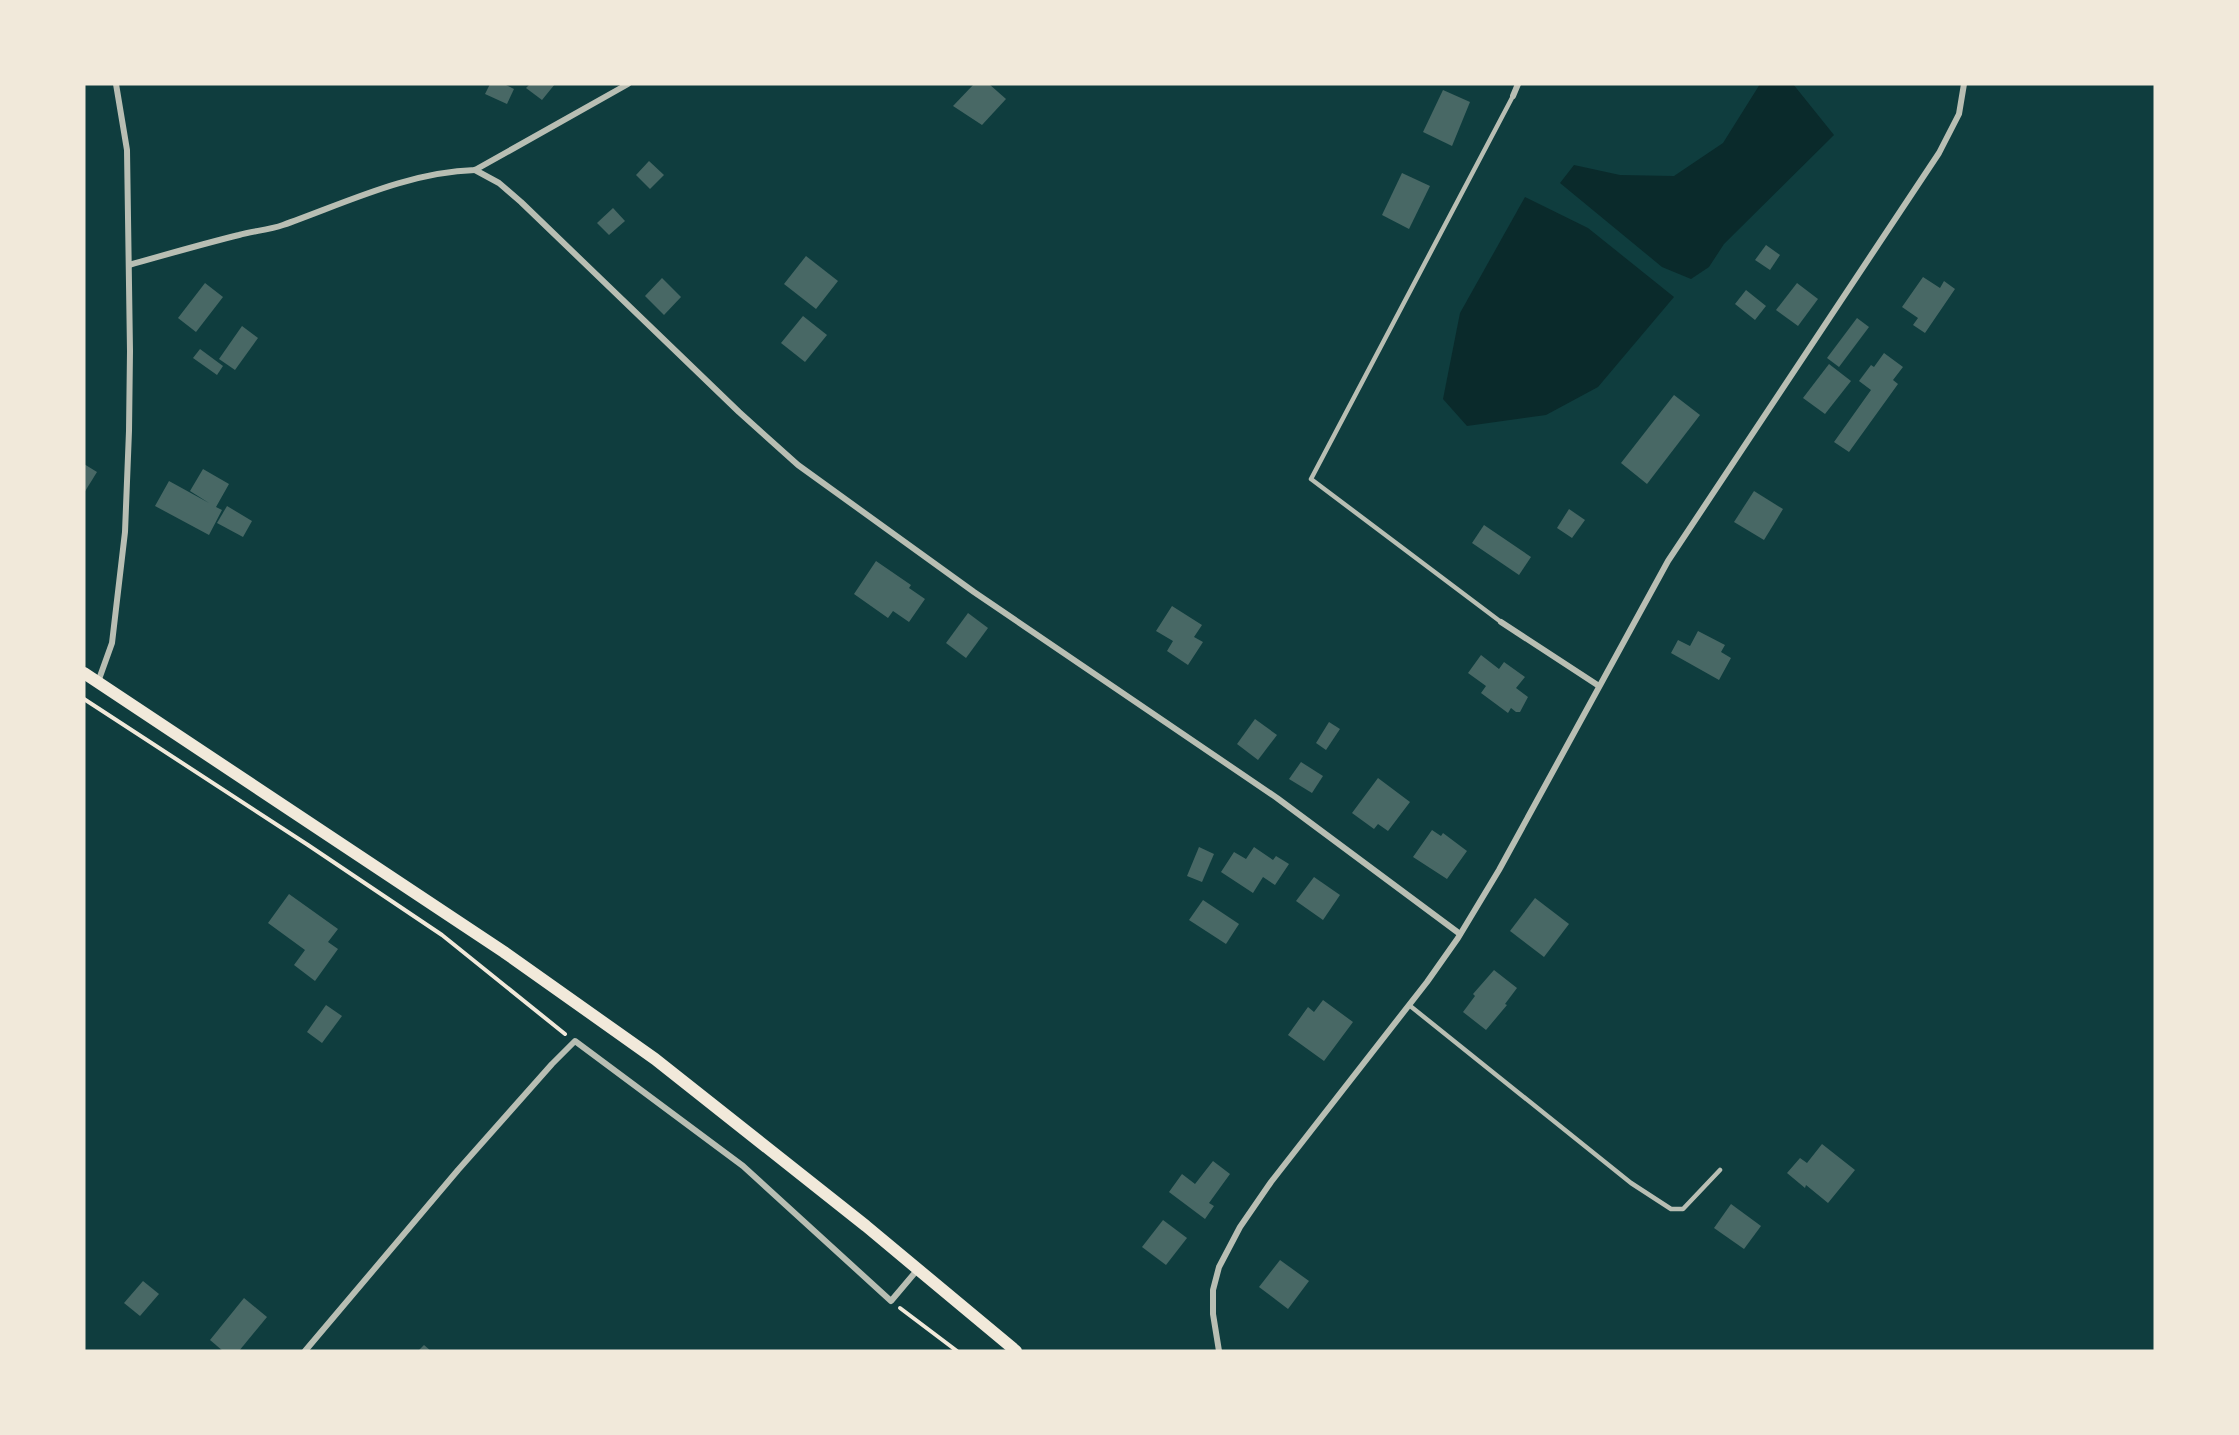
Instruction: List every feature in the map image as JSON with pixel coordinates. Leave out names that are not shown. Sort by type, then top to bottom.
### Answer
[{"type":"main road","points":[[84,673],[495,946],[655,1059],[857,1218],[1016,1351]]},
{"type":"street","points":[[98,682],[112,643],[125,532],[130,397],[127,150],[116,84]]},
{"type":"street","points":[[129,265],[280,226],[412,179],[454,171],[475,170],[628,84]]},
{"type":"street","points":[[1513,96],[1518,84]]},
{"type":"street","points":[[1219,1351],[1213,1314],[1213,1290],[1219,1266],[1240,1227],[1271,1182],[1409,1005],[1460,934],[1499,870],[1668,561],[1939,153],[1959,114],[1964,84]]},
{"type":"street","points":[[475,170],[499,183],[521,202],[754,426],[798,465],[974,592],[1277,798],[1460,934]]},
{"type":"street","points":[[1501,621],[1599,686]]},
{"type":"street","points":[[305,1351],[458,1170],[575,1041],[743,1166],[891,1301],[918,1269]]},
{"type":"lane","points":[[1501,621],[1311,479],[1513,96]]},
{"type":"lane","points":[[1409,1005],[1640,1190],[1671,1209],[1683,1209],[1720,1170]]},
{"type":"path","points":[[84,699],[308,844],[442,935],[575,1041]]},
{"type":"path","points":[[891,1301],[957,1351]]},
{"type":"water","points":[[1760,84],[1793,84],[1834,135],[1724,244],[1709,267],[1691,279],[1662,267],[1560,183],[1574,165],[1620,175],[1674,176],[1723,143]]},
{"type":"water","points":[[1525,197],[1588,228],[1674,297],[1598,387],[1546,415],[1467,426],[1443,399],[1460,313]]},
{"type":"building","points":[[490,84],[504,84],[514,89],[507,104],[485,94]]},
{"type":"building","points":[[530,84],[555,84],[542,100],[526,88]]},
{"type":"building","points":[[974,84],[989,84],[1006,99],[982,125],[953,106]]},
{"type":"building","points":[[1443,90],[1470,102],[1452,146],[1423,132]]},
{"type":"building","points":[[649,161],[664,175],[650,189],[636,175]]},
{"type":"building","points":[[1402,173],[1430,186],[1409,229],[1382,215]]},
{"type":"building","points":[[613,208],[625,221],[609,235],[597,223]]},
{"type":"building","points":[[1766,245],[1780,255],[1770,270],[1755,260]]},
{"type":"building","points":[[806,256],[838,281],[816,309],[784,284]]},
{"type":"building","points":[[1923,277],[1940,288],[1944,281],[1955,289],[1925,333],[1913,325],[1918,318],[1902,307]]},
{"type":"building","points":[[662,278],[681,297],[664,315],[645,296]]},
{"type":"building","points":[[205,283],[223,297],[196,332],[178,318]]},
{"type":"building","points":[[1797,283],[1818,299],[1798,326],[1776,310]]},
{"type":"building","points":[[1746,290],[1766,306],[1755,320],[1735,304]]},
{"type":"building","points":[[803,316],[827,335],[805,362],[781,343]]},
{"type":"building","points":[[1857,318],[1869,327],[1839,367],[1827,358]]},
{"type":"building","points":[[242,326],[258,338],[235,370],[219,359]]},
{"type":"building","points":[[200,349],[223,366],[217,375],[193,358]]},
{"type":"building","points":[[1884,353],[1903,367],[1893,380],[1898,384],[1849,452],[1834,442],[1871,390],[1859,381],[1871,365],[1874,367]]},
{"type":"building","points":[[1829,364],[1851,381],[1825,414],[1803,398]]},
{"type":"building","points":[[1674,395],[1700,415],[1647,484],[1621,463]]},
{"type":"building","points":[[84,464],[97,472],[84,493]]},
{"type":"building","points":[[203,469],[229,484],[216,507],[222,510],[209,535],[155,506],[169,481],[209,503],[190,491]]},
{"type":"building","points":[[1754,491],[1783,509],[1764,540],[1734,522]]},
{"type":"building","points":[[227,506],[252,521],[243,537],[217,523]]},
{"type":"building","points":[[1569,509],[1585,520],[1572,538],[1557,528]]},
{"type":"building","points":[[1484,525],[1531,557],[1519,575],[1472,543]]},
{"type":"building","points":[[876,561],[911,585],[909,588],[925,599],[909,622],[893,611],[888,618],[854,594]]},
{"type":"building","points":[[1172,606],[1202,625],[1194,637],[1203,642],[1188,665],[1167,651],[1173,641],[1156,631]]},
{"type":"building","points":[[968,613],[988,628],[966,658],[946,643]]},
{"type":"building","points":[[1698,631],[1725,645],[1721,652],[1731,658],[1719,680],[1671,653],[1678,640],[1690,646]]},
{"type":"building","points":[[1481,655],[1499,669],[1504,662],[1525,677],[1516,688],[1528,697],[1520,712],[1511,708],[1508,713],[1481,693],[1486,686],[1468,673]]},
{"type":"building","points":[[1255,719],[1277,735],[1258,760],[1237,744]]},
{"type":"building","points":[[1329,722],[1340,729],[1326,750],[1316,743]]},
{"type":"building","points":[[1301,762],[1323,776],[1312,793],[1289,779]]},
{"type":"building","points":[[1378,778],[1410,802],[1388,831],[1378,824],[1374,829],[1352,813]]},
{"type":"building","points":[[1432,830],[1441,836],[1443,833],[1467,851],[1447,879],[1413,857]]},
{"type":"building","points":[[1199,847],[1214,854],[1202,882],[1187,876]]},
{"type":"building","points":[[1254,847],[1273,860],[1276,856],[1289,864],[1275,885],[1263,877],[1253,893],[1221,872],[1234,852],[1246,859]]},
{"type":"building","points":[[1314,877],[1340,895],[1323,920],[1296,901]]},
{"type":"building","points":[[289,894],[338,929],[328,942],[338,949],[315,981],[294,965],[305,950],[268,923]]},
{"type":"building","points":[[1535,898],[1569,924],[1544,957],[1510,931]]},
{"type":"building","points":[[1203,900],[1239,924],[1226,944],[1189,920]]},
{"type":"building","points":[[1494,970],[1517,988],[1505,1004],[1507,1005],[1486,1030],[1463,1012],[1475,996],[1473,994]]},
{"type":"building","points":[[1323,1000],[1353,1022],[1324,1061],[1288,1035],[1308,1007],[1314,1012]]},
{"type":"building","points":[[326,1005],[342,1016],[322,1043],[307,1032]]},
{"type":"building","points":[[1822,1144],[1855,1170],[1828,1203],[1787,1173],[1800,1158],[1807,1163]]},
{"type":"building","points":[[1213,1161],[1230,1174],[1209,1203],[1214,1206],[1205,1219],[1169,1192],[1182,1174],[1195,1184]]},
{"type":"building","points":[[1731,1204],[1761,1226],[1744,1249],[1714,1228]]},
{"type":"building","points":[[1163,1220],[1187,1238],[1166,1265],[1142,1247]]},
{"type":"building","points":[[1280,1260],[1309,1281],[1288,1309],[1259,1287]]},
{"type":"building","points":[[143,1281],[159,1294],[140,1316],[124,1303]]},
{"type":"building","points":[[244,1298],[267,1317],[239,1351],[223,1351],[210,1340]]},
{"type":"building","points":[[424,1345],[431,1351],[418,1351]]}]
